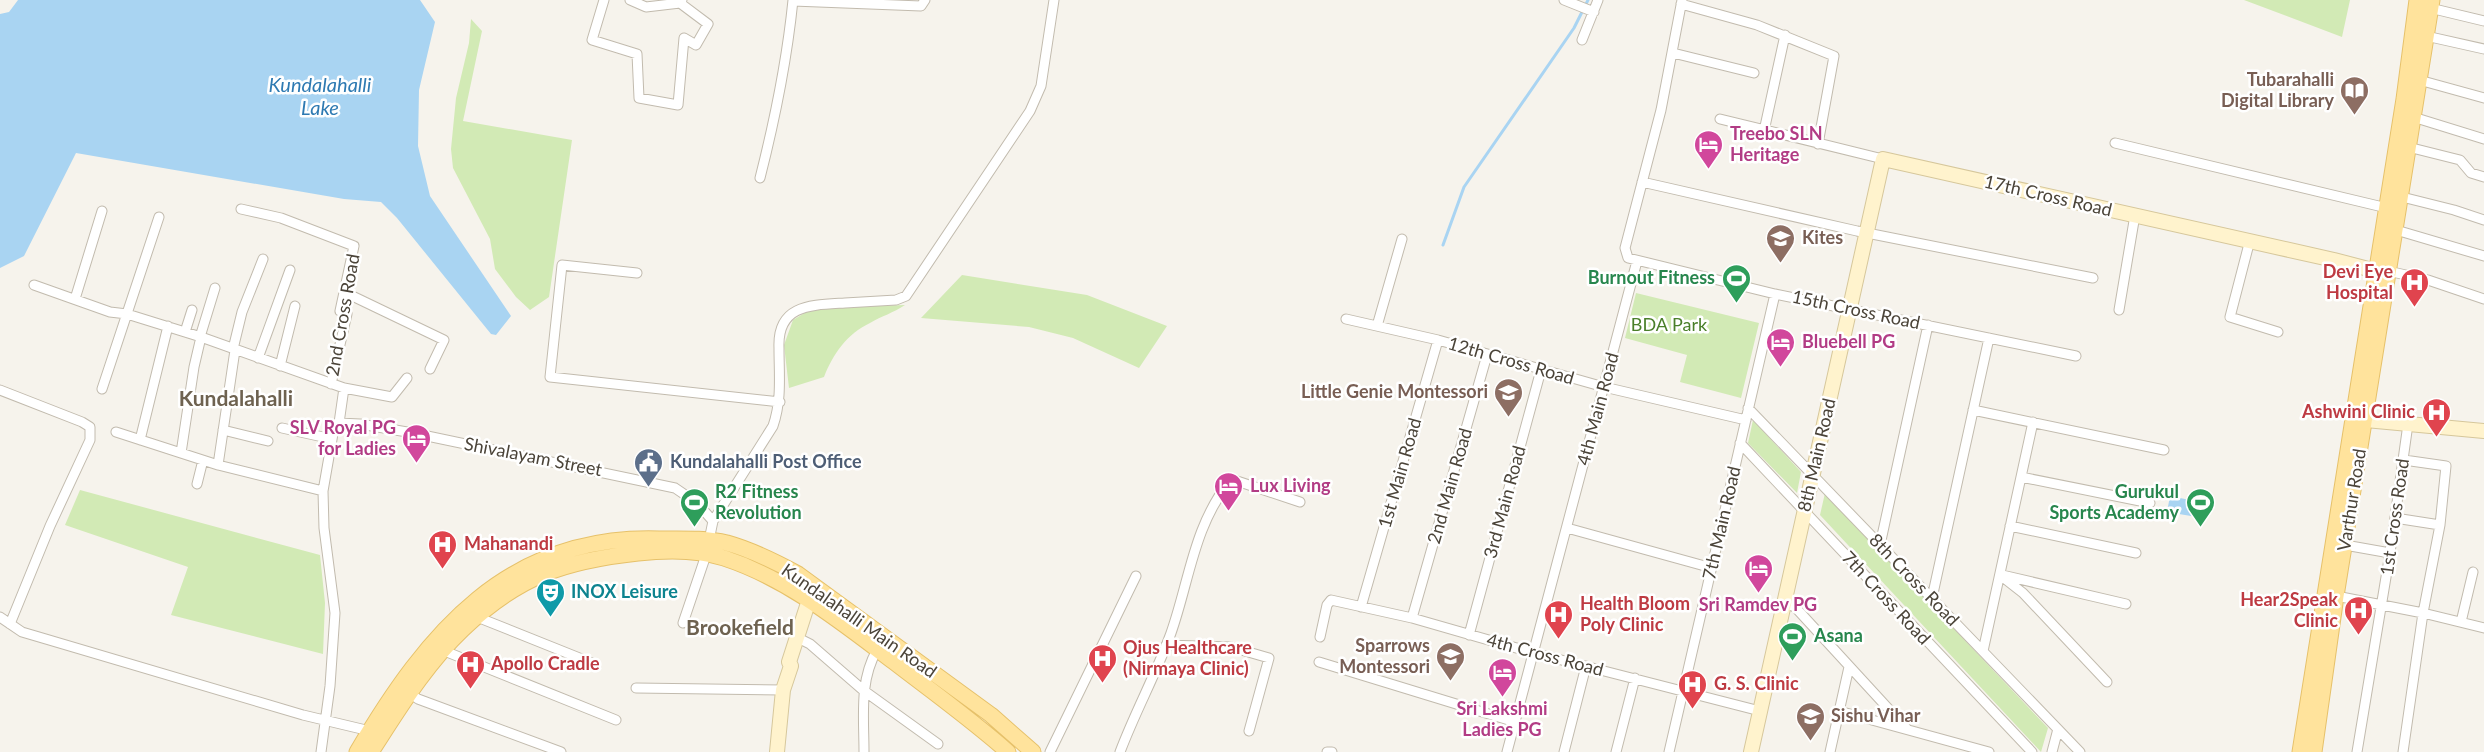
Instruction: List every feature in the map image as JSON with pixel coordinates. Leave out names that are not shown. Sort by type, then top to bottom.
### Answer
[{"type":"main road","name":"Varthur Road","points":[[2382,271],[2396,230],[2402,197],[2426,36],[2424,3]]},
{"type":"main road","name":"Varthur Road","points":[[2300,752],[2359,419],[2382,271],[2387,208],[2424,3]]},
{"type":"main road","name":"Varthur Road","points":[[2314,752],[2344,545],[2359,419]]},
{"type":"main road","name":"Kundalahalli Main Road","points":[[357,752],[392,694],[433,641],[461,613],[508,577],[554,554],[599,543],[647,538],[708,548],[724,558],[765,575],[813,602],[984,730],[1008,752]]},
{"type":"main road","name":"Kundalahalli Main Road","points":[[371,752],[409,693],[442,650],[477,617],[524,583],[541,574],[579,561],[708,548],[728,543],[798,574],[991,715],[1033,752]]},
{"type":"street","points":[[604,0],[592,40],[637,54],[639,98],[678,105],[684,38],[696,45],[708,24],[681,1],[646,8],[630,0]]},
{"type":"street","points":[[760,178],[774,122],[787,53],[793,1],[921,6],[925,0]]},
{"type":"street","points":[[683,622],[708,548],[713,521],[773,426],[780,402],[778,344],[785,319],[795,311],[810,305],[896,300],[906,296],[1023,125],[1038,90],[1036,86],[1052,0]]},
{"type":"street","points":[[1564,0],[1587,9]]},
{"type":"street","points":[[1582,40],[1587,9],[1598,0]]},
{"type":"street","points":[[1637,261],[1628,258],[1625,248],[1674,53],[1682,2],[1785,35],[1834,56],[1818,144]]},
{"type":"street","points":[[2424,3],[2484,21]]},
{"type":"street","points":[[1764,131],[1785,35]]},
{"type":"street","points":[[2426,36],[2484,49]]},
{"type":"street","points":[[1674,53],[1754,73]]},
{"type":"street","points":[[2419,80],[2484,98]]},
{"type":"street","points":[[2413,117],[2484,139]]},
{"type":"street","name":"17th Cross Road","points":[[1720,119],[1883,159],[2382,271]]},
{"type":"street","points":[[2115,143],[2387,208]]},
{"type":"street","points":[[2408,147],[2460,160],[2471,173],[2484,177]]},
{"type":"street","name":"8th Main Road","points":[[1751,752],[1883,159]]},
{"type":"street","points":[[1642,182],[1866,233],[2093,278]]},
{"type":"street","points":[[2402,197],[2484,220]]},
{"type":"street","name":"2nd Cross Road","points":[[241,209],[281,218],[354,246],[340,311],[347,315],[331,384],[344,388],[339,423],[334,428],[323,491],[324,528],[329,552],[335,613],[321,752]]},
{"type":"street","points":[[75,298],[102,211]]},
{"type":"street","points":[[2119,310],[2135,215]]},
{"type":"street","points":[[102,389],[159,217]]},
{"type":"street","points":[[2396,230],[2484,256]]},
{"type":"street","points":[[1378,324],[1402,239]]},
{"type":"street","points":[[2250,240],[2230,318],[2278,332]]},
{"type":"street","points":[[218,465],[234,349],[242,312],[263,259]]},
{"type":"street","name":"15th Cross Road","points":[[1637,261],[1775,294],[2076,356]]},
{"type":"street","name":"4th Main Road","points":[[1507,752],[1637,261]]},
{"type":"street","points":[[637,273],[562,265],[550,377],[780,402]]},
{"type":"street","points":[[258,358],[290,270]]},
{"type":"street","points":[[2382,271],[2428,280],[2484,299]]},
{"type":"street","points":[[34,285],[110,312],[127,314],[168,326],[331,384]]},
{"type":"street","points":[[181,453],[194,367],[214,288]]},
{"type":"street","points":[[345,292],[444,340],[430,369]]},
{"type":"street","name":"7th Main Road","points":[[1669,752],[1775,294]]},
{"type":"street","points":[[280,366],[294,306]]},
{"type":"street","points":[[185,332],[192,310]]},
{"type":"street","name":"12th Cross Road","points":[[1346,319],[1378,324],[1604,387],[1746,420]]},
{"type":"street","points":[[1880,545],[1928,325]]},
{"type":"street","points":[[140,440],[168,326]]},
{"type":"street","points":[[1932,598],[1989,338]]},
{"type":"street","name":"1st Main Road","points":[[1361,607],[1438,340]]},
{"type":"street","name":"2nd Main Road","points":[[1412,618],[1487,354]]},
{"type":"street","name":"3rd Main Road","points":[[1469,635],[1541,370]]},
{"type":"street","points":[[344,388],[392,397],[407,378]]},
{"type":"street","points":[[0,390],[90,427],[90,440],[50,526],[10,624]]},
{"type":"street","name":"8th Cross Road","points":[[1748,408],[2080,752]]},
{"type":"street","points":[[1973,410],[2164,450]]},
{"type":"street","points":[[2359,419],[2484,431]]},
{"type":"street","points":[[1983,651],[2032,422]]},
{"type":"street","name":"Shivalayam Street","points":[[339,423],[360,424],[478,446],[675,488],[697,503],[713,521]]},
{"type":"street","name":"1st Cross Road","points":[[2356,752],[2390,553],[2408,424]]},
{"type":"street","points":[[282,429],[332,439]]},
{"type":"street","points":[[223,430],[268,441]]},
{"type":"street","points":[[116,432],[218,465],[323,491]]},
{"type":"street","name":"7th Cross Road","points":[[1740,443],[2032,752]]},
{"type":"street","points":[[197,484],[203,460]]},
{"type":"street","points":[[2403,752],[2423,613],[2440,525],[2446,466],[2404,460]]},
{"type":"street","points":[[2021,477],[2150,503]]},
{"type":"street","points":[[1119,752],[1166,645],[1198,538],[1223,490],[1231,479],[1300,502]]},
{"type":"street","points":[[2395,518],[2440,525]]},
{"type":"street","points":[[2010,526],[2136,553]]},
{"type":"street","points":[[1567,528],[1712,568]]},
{"type":"street","points":[[2344,545],[2390,553]]},
{"type":"street","points":[[2461,622],[2473,572]]},
{"type":"street","points":[[2000,575],[2126,604]]},
{"type":"street","points":[[2000,575],[2023,593],[2107,682]]},
{"type":"street","points":[[1050,752],[1136,576]]},
{"type":"street","points":[[2336,596],[2484,628]]},
{"type":"street","name":"4th Cross Road","points":[[1320,637],[1327,606],[1331,600],[1412,618],[1534,653],[1760,711]]},
{"type":"street","points":[[777,752],[783,690],[791,666],[789,662],[813,602]]},
{"type":"street","points":[[1784,603],[1795,607],[1907,729]]},
{"type":"street","points":[[0,617],[39,637],[370,731]]},
{"type":"street","points":[[477,617],[592,663]]},
{"type":"street","points":[[800,638],[863,690],[935,742],[931,752]]},
{"type":"street","points":[[1166,645],[1230,647],[1269,658],[1249,731]]},
{"type":"street","points":[[442,650],[616,720]]},
{"type":"street","points":[[864,752],[863,690],[873,658],[878,650]]},
{"type":"street","points":[[1319,662],[1515,722]]},
{"type":"street","points":[[1564,752],[1586,666]]},
{"type":"street","points":[[1830,752],[1849,667]]},
{"type":"street","points":[[1616,752],[1635,678]]},
{"type":"street","points":[[636,688],[783,690]]},
{"type":"street","points":[[409,693],[418,699],[561,752]]},
{"type":"street","points":[[1839,711],[1989,752]]},
{"type":"street","points":[[2052,752],[2058,729]]},
{"type":"green space","points":[[2244,0],[2350,0],[2342,37]]},
{"type":"green space","points":[[471,19],[482,31],[463,121],[572,140],[549,297],[530,310],[516,297],[495,269],[490,239],[453,168],[451,149],[456,98],[469,43]]},
{"type":"green space","points":[[962,275],[1087,295],[1167,326],[1139,368],[1073,338],[1029,327],[921,318]]},
{"type":"green space","name":"BDA Park","points":[[1636,293],[1759,323],[1741,398],[1680,382],[1687,355],[1625,338]]},
{"type":"green space","points":[[905,305],[854,333],[836,353],[824,377],[789,388],[784,345],[793,320],[813,308]]},
{"type":"green space","points":[[1753,420],[1801,472],[1797,493],[1748,443]]},
{"type":"green space","points":[[80,490],[320,555],[325,603],[323,654],[171,615],[188,567],[65,525]]},
{"type":"green space","points":[[1825,493],[2048,728],[2041,752],[1820,515]]},
{"type":"water","name":"Kundalahalli Lake","points":[[18,0],[420,0],[435,22],[419,90],[418,146],[430,196],[511,316],[496,335],[491,334],[397,218],[381,202],[344,199],[76,153],[24,256],[0,268],[0,14],[9,12]]},
{"type":"water","points":[[2170,496],[2200,502],[2197,517],[2167,512]]},
{"type":"waterway","points":[[1443,245],[1464,187],[1574,28],[1588,0]]},
{"type":"place","name":"Tubarahalli Digital Library","points":[[2355,116]]},
{"type":"place","name":"Treebo SLN Heritage","points":[[1709,170]]},
{"type":"place","name":"Kites","points":[[1781,264]]},
{"type":"place","name":"Burnout Fitness","points":[[1736,304]]},
{"type":"place","name":"Devi Eye Hospital","points":[[2414,308]]},
{"type":"place","name":"Bluebell PG","points":[[1781,368]]},
{"type":"place","name":"Little Genie Montessori","points":[[1509,418]]},
{"type":"place","name":"Ashwini Clinic","points":[[2436,438]]},
{"type":"place","name":"SLV Royal PG for Ladies","points":[[417,464]]},
{"type":"place","name":"Kundalahalli Post Office","points":[[649,488]]},
{"type":"place","name":"Lux Living","points":[[1229,512]]},
{"type":"place","name":"R2 Fitness Revolution","points":[[694,528]]},
{"type":"place","name":"Gurukul Sports Academy","points":[[2200,528]]},
{"type":"place","name":"Mahanandi","points":[[443,570]]},
{"type":"place","name":"Sri Ramdev PG","points":[[1758,594]]},
{"type":"place","name":"INOX Leisure","points":[[550,618]]},
{"type":"place","name":"Hear2Speak Clinic","points":[[2359,636]]},
{"type":"place","name":"Health Bloom Poly Clinic","points":[[1559,640]]},
{"type":"place","name":"Asana","points":[[1793,662]]},
{"type":"place","name":"Sparrows Montessori","points":[[1451,682]]},
{"type":"place","name":"Ojus Healthcare (Nirmaya Clinic)","points":[[1102,684]]},
{"type":"place","name":"Apollo Cradle","points":[[470,690]]},
{"type":"place","name":"Sri Lakshmi Ladies PG","points":[[1502,698]]},
{"type":"place","name":"G. S. Clinic","points":[[1693,710]]},
{"type":"place","name":"Sishu Vihar","points":[[1810,742]]},
{"type":"district","name":"Kundalahalli","points":[[236,399]]},
{"type":"district","name":"Brookefield","points":[[740,628]]}]
